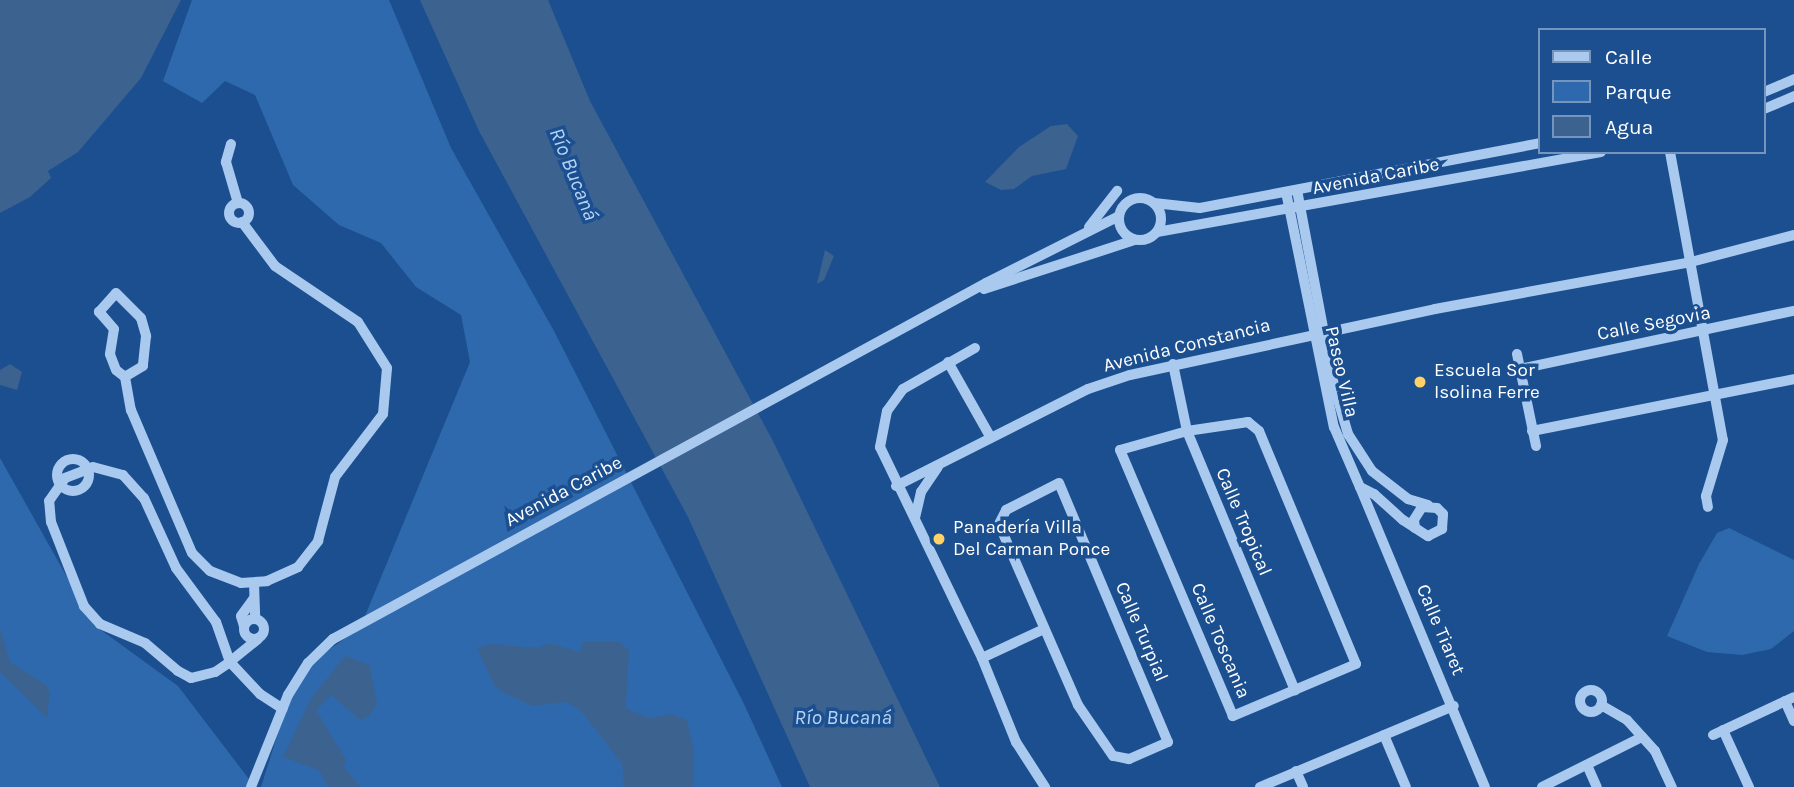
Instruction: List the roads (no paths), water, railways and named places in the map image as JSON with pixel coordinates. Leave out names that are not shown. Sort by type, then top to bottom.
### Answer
[{"type":"street","points":[[1766,91],[1794,79]]},
{"type":"street","points":[[1766,108],[1794,96]]},
{"type":"street","name":"Avenida Caribe","points":[[1154,203],[1200,208],[1538,143]]},
{"type":"street","points":[[125,377],[146,361],[146,336],[139,315],[116,293],[99,312],[114,329],[110,354],[116,370],[125,377],[131,410],[167,487],[185,543],[210,571],[254,583],[290,573],[313,550],[335,477],[377,425],[389,379],[383,356],[359,322],[275,266],[242,222],[249,212],[238,203],[226,162],[231,144]]},
{"type":"street","name":"Avenida Caribe","points":[[1157,232],[1300,210],[1591,154]]},
{"type":"street","points":[[1670,154],[1723,440],[1706,496],[1708,507]]},
{"type":"street","name":"Paseo Villa","points":[[1297,190],[1334,426],[1360,487]]},
{"type":"street","points":[[1083,232],[1117,191]]},
{"type":"street","name":"Paseo Villa","points":[[1286,192],[1334,386],[1359,454],[1390,487],[1430,506]]},
{"type":"street","points":[[1131,200],[1154,203],[1162,220],[1157,232],[1147,239],[1135,240],[1121,228],[1119,216],[1131,200]]},
{"type":"street","name":"Avenida Caribe","points":[[251,787],[283,709],[307,663],[333,639],[964,296],[1083,232],[1119,216]]},
{"type":"street","name":"Avenida Constancia","points":[[896,486],[1088,389],[1172,364],[1691,262],[1794,235]]},
{"type":"street","name":"Avenida Caribe","points":[[964,296],[1135,240]]},
{"type":"street","name":"Calle Segovia","points":[[1520,369],[1705,332],[1794,311]]},
{"type":"street","points":[[975,348],[903,389],[887,411],[880,447],[896,486],[915,518],[982,658],[1016,742],[1045,787]]},
{"type":"street","points":[[1517,354],[1536,446]]},
{"type":"street","points":[[948,362],[991,439]]},
{"type":"street","name":"Calle Tropical","points":[[1172,364],[1187,431],[1294,690]]},
{"type":"street","points":[[1532,431],[1716,398],[1794,379]]},
{"type":"street","name":"Calle Toscania","points":[[1248,422],[1259,431],[1356,664],[1233,716],[1120,450],[1187,431],[1248,422]]},
{"type":"street","points":[[254,583],[255,619],[265,628],[258,639],[230,662],[215,672],[191,678],[145,643],[92,616],[81,600],[50,519],[49,502],[59,483],[57,472],[67,461],[77,460],[87,468],[119,473],[141,494],[176,568],[213,615],[230,662],[260,694],[283,709]]},
{"type":"street","points":[[915,518],[921,492],[938,467]]},
{"type":"street","points":[[59,483],[67,490],[82,488],[88,480],[87,468]]},
{"type":"street","name":"Calle Turpial","points":[[1059,483],[1168,742],[1129,759],[1113,756],[1078,705],[1044,629],[999,524],[1006,510],[1059,483]]},
{"type":"street","points":[[1360,487],[1415,527],[1428,536],[1441,529],[1443,514],[1430,506],[1416,512],[1415,527]]},
{"type":"street","name":"Calle Tiaret","points":[[1360,487],[1454,706],[1485,787]]},
{"type":"street","points":[[1376,524],[1391,509]]},
{"type":"street","points":[[254,598],[241,616],[248,638],[258,639]]},
{"type":"street","points":[[244,626],[255,619]]},
{"type":"street","points":[[982,658],[1044,629]]},
{"type":"street","points":[[1749,787],[1718,733],[1789,699],[1794,721]]},
{"type":"street","points":[[1601,705],[1627,720],[1655,751],[1672,787]]},
{"type":"street","points":[[1260,787],[1454,706]]},
{"type":"street","points":[[1384,735],[1406,787]]},
{"type":"street","points":[[1542,787],[1642,737]]},
{"type":"street","points":[[1587,765],[1597,787]]},
{"type":"street","points":[[1296,771],[1303,787]]},
{"type":"water","points":[[0,0],[181,0],[141,78],[78,152],[48,171],[51,178],[30,197],[0,213]]},
{"type":"water","name":"Río Bucaná","points":[[420,0],[548,0],[590,101],[774,443],[940,787],[810,787],[688,517],[479,131]]},
{"type":"water","points":[[1067,124],[1078,136],[1066,169],[1032,176],[1014,189],[1001,190],[985,182],[1019,147],[1051,126]]},
{"type":"water","points":[[825,250],[834,256],[824,280],[817,284]]},
{"type":"water","points":[[10,364],[22,372],[17,390],[0,385],[0,370]]},
{"type":"water","points":[[0,628],[10,662],[46,685],[50,693],[47,718],[0,672]]},
{"type":"water","points":[[583,642],[620,642],[629,651],[626,708],[648,718],[672,714],[687,720],[694,752],[693,787],[624,787],[622,764],[583,713],[567,702],[533,706],[506,694],[495,687],[477,648],[491,644],[538,648],[549,643],[580,652]]},
{"type":"water","points":[[345,656],[370,665],[377,704],[368,717],[360,720],[331,695],[316,710],[346,760],[344,767],[360,787],[328,787],[319,770],[283,757],[312,697]]},
{"type":"place","name":"Escuela Sor Isolina Ferre","points":[[1420,382]]},
{"type":"place","name":"Panadería Villa Del Carman Ponce","points":[[939,539]]}]
